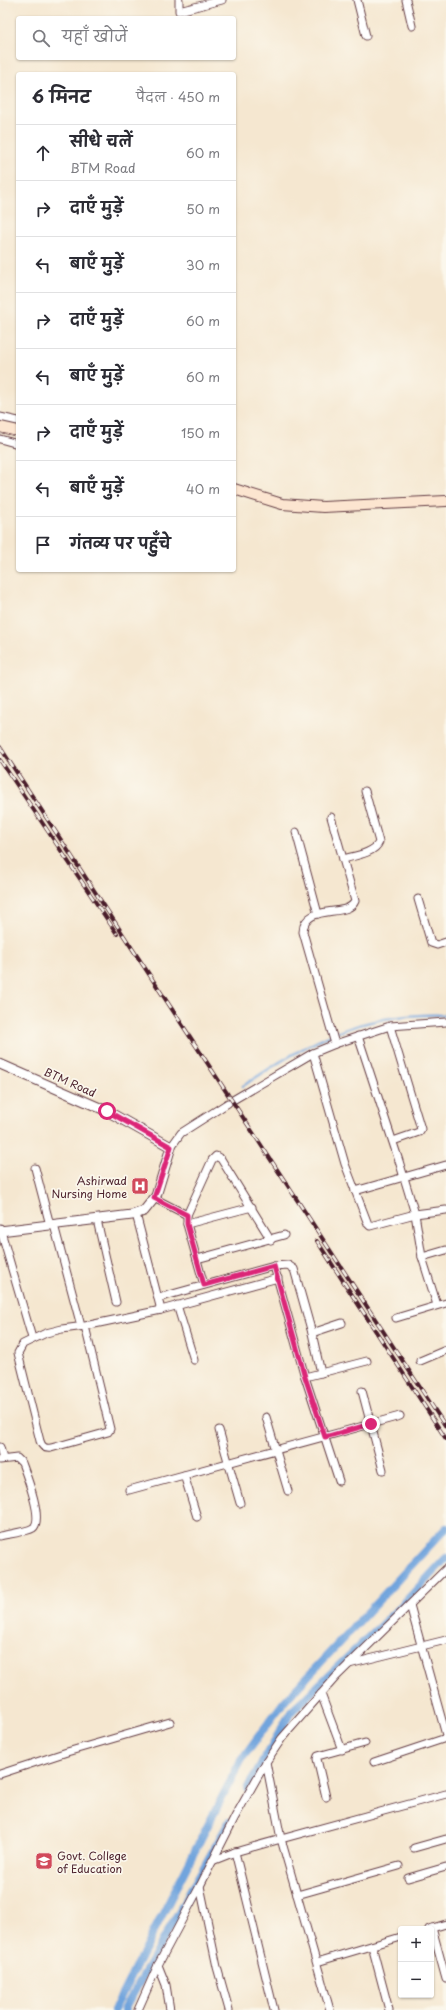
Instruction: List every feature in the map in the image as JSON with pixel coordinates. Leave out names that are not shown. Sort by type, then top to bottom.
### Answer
[{"type":"main road","points":[[0,427],[16,431]]},
{"type":"main road","points":[[236,490],[282,504],[323,506],[446,501]]},
{"type":"street","points":[[179,0],[179,11],[222,0]]},
{"type":"street","points":[[357,0],[366,36]]},
{"type":"street","points":[[407,0],[412,26]]},
{"type":"street","points":[[0,417],[16,421]]},
{"type":"street","points":[[0,439],[16,443]]},
{"type":"street","points":[[343,860],[372,850],[377,847],[379,842],[365,791]]},
{"type":"street","points":[[331,817],[354,897],[354,904],[350,907],[318,914],[306,920],[304,932],[333,1038]]},
{"type":"street","points":[[296,832],[318,914]]},
{"type":"street","points":[[418,898],[430,942],[437,945],[446,942]]},
{"type":"street","points":[[32,1338],[0,1230],[97,1220],[136,1214],[144,1211],[154,1198],[171,1147],[181,1133],[230,1101],[313,1053],[333,1038],[358,1036],[390,1026],[446,1022]]},
{"type":"street","points":[[390,1026],[421,1128],[419,1132],[393,1141]]},
{"type":"street","points":[[358,1036],[404,1176],[415,1214],[422,1257],[436,1305]]},
{"type":"street","points":[[313,1053],[345,1164],[365,1219],[370,1226],[415,1214],[446,1210]]},
{"type":"street","name":"BTM Road","points":[[0,1064],[107,1111],[171,1147]]},
{"type":"street","points":[[204,1285],[187,1224],[187,1215],[212,1160],[216,1156],[221,1159],[271,1240]]},
{"type":"street","points":[[355,1191],[446,1165]]},
{"type":"street","points":[[36,1168],[83,1326],[110,1429],[108,1432],[51,1448],[41,1446],[18,1354],[23,1344],[32,1338],[62,1328],[83,1326],[161,1310],[278,1278]]},
{"type":"street","points":[[154,1198],[187,1215]]},
{"type":"street","points":[[187,1224],[252,1207]]},
{"type":"street","points":[[136,1214],[161,1310]]},
{"type":"street","points":[[97,1220],[116,1302]]},
{"type":"street","points":[[197,1259],[271,1240],[284,1235]]},
{"type":"street","points":[[422,1257],[446,1250]]},
{"type":"street","points":[[158,1298],[274,1266],[288,1265],[294,1269],[312,1333],[321,1373]]},
{"type":"street","points":[[274,1266],[305,1377],[339,1481]]},
{"type":"street","points":[[396,1318],[436,1305],[446,1304]]},
{"type":"street","points":[[177,1305],[194,1360]]},
{"type":"street","points":[[312,1333],[342,1323]]},
{"type":"street","points":[[420,1361],[446,1350]]},
{"type":"street","points":[[305,1377],[367,1361]]},
{"type":"street","points":[[362,1391],[383,1470]]},
{"type":"street","points":[[129,1490],[400,1416]]},
{"type":"street","points":[[266,1417],[288,1491]]},
{"type":"street","points":[[219,1430],[240,1503]]},
{"type":"street","points":[[0,1447],[2,1460],[17,1458],[22,1463],[37,1512],[37,1522],[33,1528],[0,1536]]},
{"type":"street","points":[[184,1475],[197,1517]]},
{"type":"street","points":[[138,2010],[158,1964],[212,1862],[266,1762],[282,1738],[349,1664],[445,1572]]},
{"type":"street","points":[[374,1762],[446,1737],[445,1725],[421,1647],[410,1604]]},
{"type":"street","points":[[349,1664],[446,1640]]},
{"type":"street","points":[[321,1694],[342,1750]]},
{"type":"street","points":[[0,1774],[67,1752],[170,1722]]},
{"type":"street","points":[[326,1797],[317,1759],[322,1755],[365,1744]]},
{"type":"street","points":[[266,1762],[281,1839],[330,2010]]},
{"type":"street","points":[[212,1862],[235,1852],[446,1794]]},
{"type":"street","points":[[414,1848],[446,1839]]},
{"type":"street","points":[[235,1852],[274,2010]]},
{"type":"street","points":[[297,1895],[399,1866]]},
{"type":"street","points":[[408,1878],[446,1867]]},
{"type":"street","points":[[200,1886],[217,1966],[229,2010]]},
{"type":"street","points":[[434,1928],[446,1924]]},
{"type":"street","points":[[316,1962],[398,1938]]},
{"type":"street","points":[[434,1939],[446,1979]]},
{"type":"street","points":[[372,1946],[389,2010]]},
{"type":"street","points":[[158,1964],[166,1985],[170,2010]]},
{"type":"waterway","points":[[243,1086],[291,1055],[338,1032],[362,1024],[388,1018],[416,1015],[446,1015]]},
{"type":"waterway","points":[[114,2010],[241,1760],[283,1703],[446,1528]]},
{"type":"waterway","points":[[247,1789],[291,1712],[405,1602],[446,1558]]},
{"type":"waterway","points":[[124,2010],[229,1822]]},
{"type":"railway","points":[[0,747],[446,1427]]},
{"type":"railway","points":[[0,760],[117,934]]},
{"type":"railway","points":[[317,1241],[446,1439]]},
{"type":"place","name":"Ashirwad Nursing Home","points":[[140,1186]]},
{"type":"place","name":"Govt. College of Education","points":[[44,1861]]},
{"type":"route","points":[[107,1111],[171,1147],[156,1196],[154,1198],[187,1215],[187,1224],[204,1285],[274,1266],[305,1377],[325,1437],[371,1424]]}]
